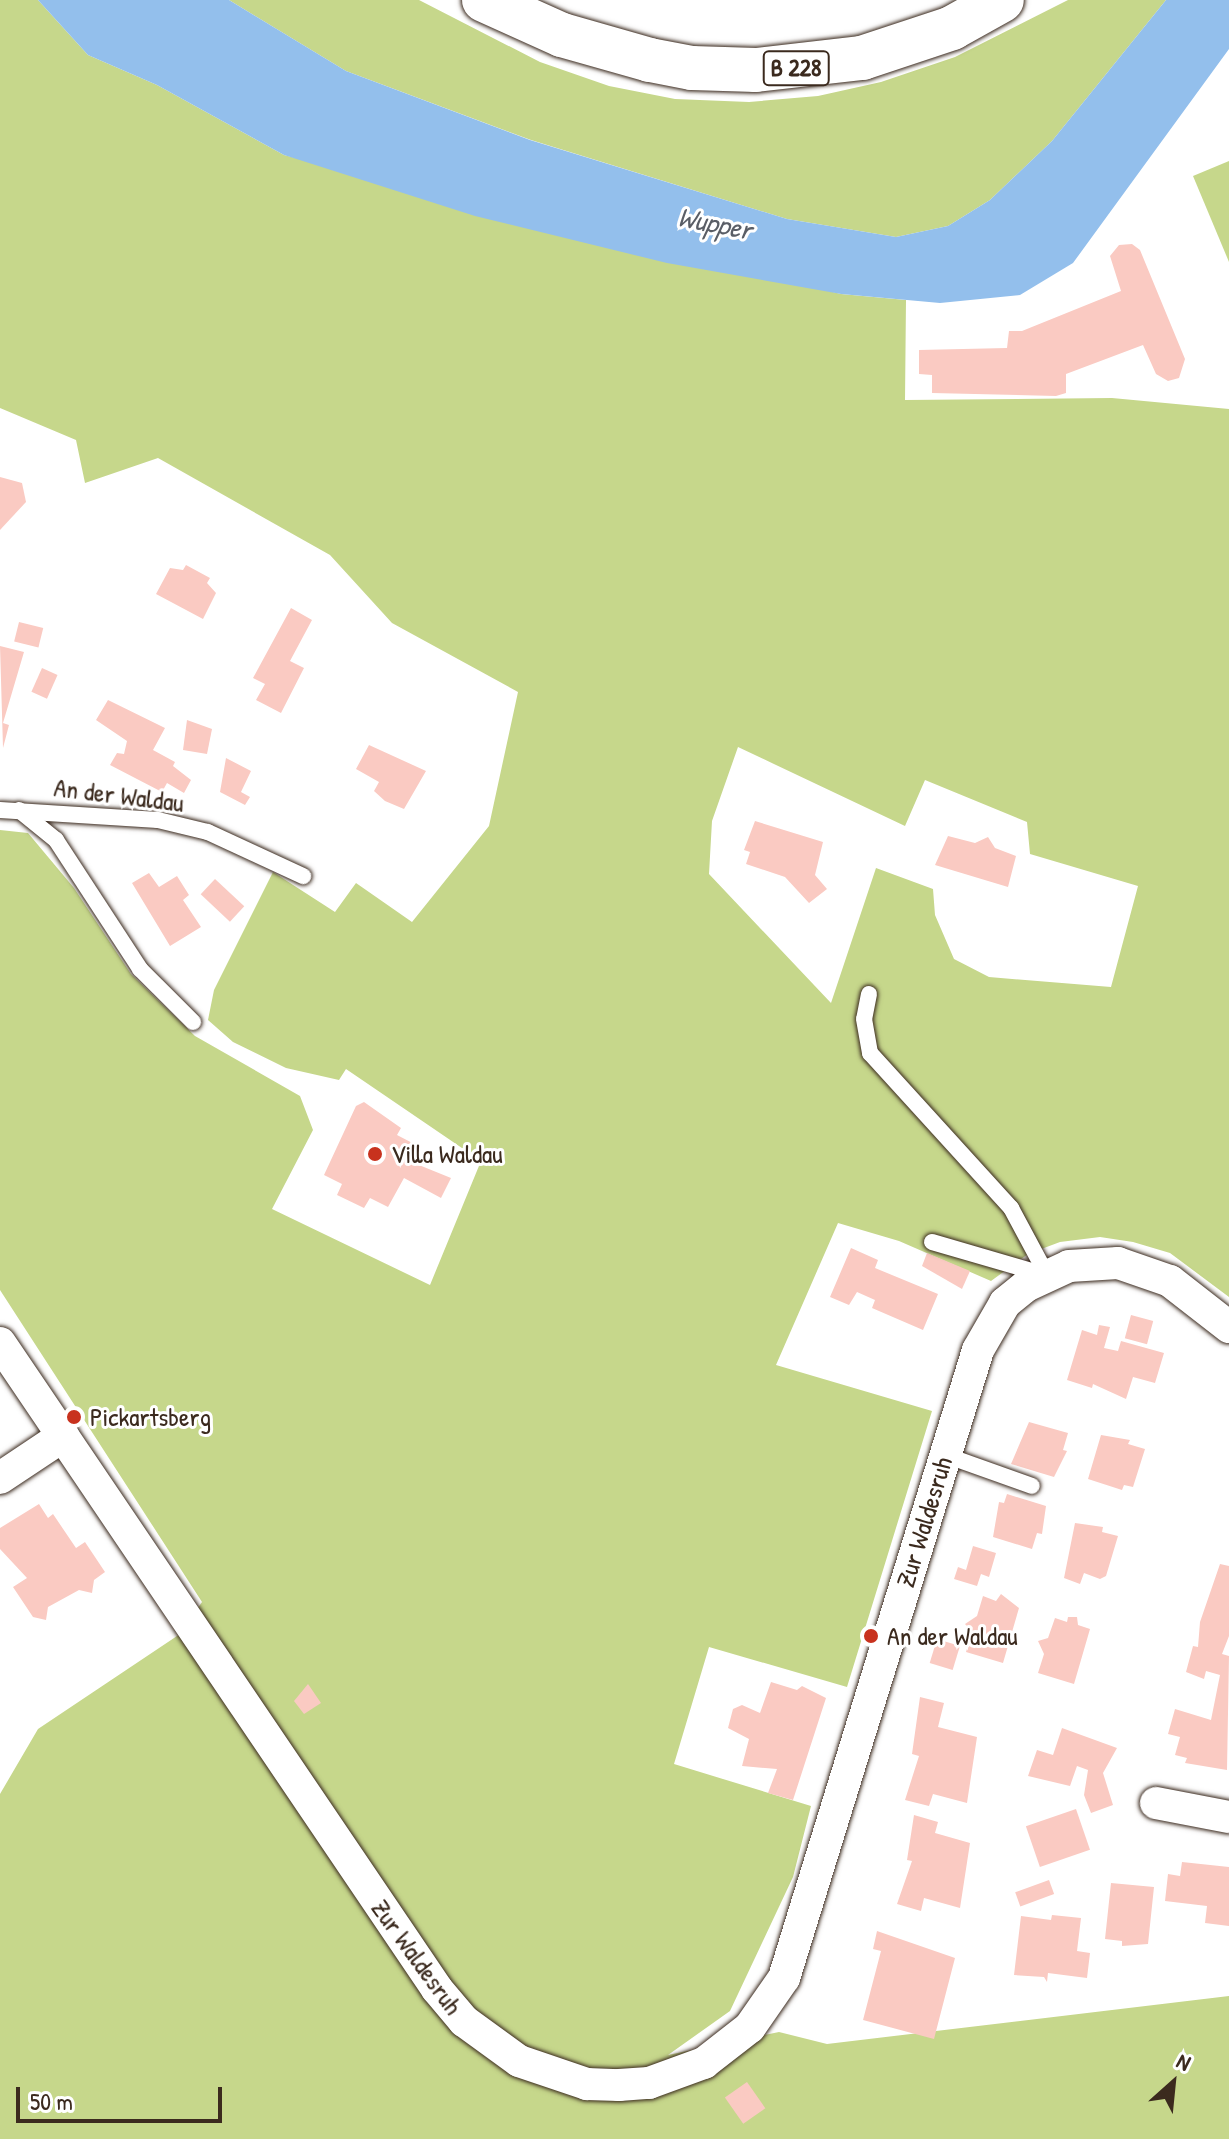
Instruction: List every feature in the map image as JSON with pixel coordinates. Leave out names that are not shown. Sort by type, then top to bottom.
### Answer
[{"type":"main road","name":"B 228","points":[[484,0],[562,35],[650,60],[692,68],[756,70],[862,58],[952,28],[994,2]]},
{"type":"street","name":"Zur Waldesruh","points":[[0,1343],[437,1989],[464,2021],[509,2054],[553,2075],[587,2084],[619,2085],[649,2083],[704,2063],[750,2027],[784,1978],[945,1455],[989,1324],[1005,1303],[1047,1275],[1094,1262],[1145,1269],[1229,1327]]},
{"type":"street","points":[[0,1478],[63,1436]]},
{"type":"street","points":[[1156,1803],[1229,1817]]},
{"type":"lane","name":"An der Waldau","points":[[7,809],[158,820],[208,832],[303,876]]},
{"type":"lane","name":"An der Waldau","points":[[7,809],[41,823],[56,840],[140,969],[193,1022]]},
{"type":"lane","points":[[869,994],[864,1019],[870,1053],[1011,1208],[1047,1275]]},
{"type":"lane","points":[[932,1242],[1004,1267],[1047,1275]]},
{"type":"lane","points":[[945,1455],[1032,1486]]},
{"type":"green space","points":[[0,0],[38,0],[88,55],[157,85],[284,155],[841,294],[906,300],[905,400],[1112,398],[1229,409],[1229,1297],[1170,1253],[1133,1242],[1100,1237],[1060,1242],[1028,1254],[991,1281],[899,1241],[838,1223],[776,1365],[932,1411],[847,1687],[709,1647],[674,1764],[811,1806],[793,1877],[730,2011],[668,2055],[779,2032],[827,2044],[1229,1996],[1229,2139],[0,2139],[0,1794],[38,1729],[180,1634],[202,1602],[0,1290],[0,830],[28,833],[74,888],[131,974],[195,1036],[300,1096],[313,1130],[272,1209],[430,1285],[481,1161],[346,1069],[339,1080],[286,1068],[233,1042],[208,1020],[214,990],[273,872],[335,912],[356,883],[412,922],[489,826],[518,692],[392,623],[330,555],[158,458],[85,483],[76,440],[0,408]],"holes":[[[738,747],[905,826],[925,780],[1027,822],[1030,854],[1138,886],[1111,987],[989,977],[954,959],[935,915],[933,889],[876,868],[831,1003],[709,874],[712,821]]]},
{"type":"green space","points":[[229,0],[419,0],[540,62],[609,86],[675,99],[749,102],[818,96],[881,82],[955,57],[1068,0],[1166,0],[1052,141],[990,200],[948,226],[896,237],[787,219],[531,140],[346,71]]},
{"type":"green space","points":[[1229,161],[1229,262],[1193,176]]},
{"type":"water","name":"Wupper","points":[[38,0],[229,0],[346,71],[530,140],[787,219],[896,237],[948,226],[990,200],[1052,141],[1166,0],[1229,0],[1229,49],[1073,263],[1020,295],[940,303],[841,294],[667,263],[475,216],[284,155],[157,85],[88,55]]},
{"type":"building","points":[[1132,244],[1140,250],[1185,359],[1179,378],[1168,381],[1156,374],[1143,345],[1066,374],[1066,393],[1056,396],[932,393],[932,375],[919,374],[919,350],[1007,348],[1009,331],[1022,331],[1121,291],[1110,256],[1119,245]]},
{"type":"building","points":[[0,477],[22,483],[26,502],[0,530]]},
{"type":"building","points":[[186,565],[210,578],[207,583],[216,593],[203,619],[156,594],[170,568],[183,570]]},
{"type":"building","points":[[291,608],[312,620],[290,661],[304,668],[281,713],[256,700],[265,684],[253,678]]},
{"type":"building","points":[[19,622],[43,628],[38,647],[14,641]]},
{"type":"building","points":[[0,646],[24,652],[3,723],[9,725],[3,748]]},
{"type":"building","points":[[42,668],[58,675],[47,699],[31,692]]},
{"type":"building","points":[[108,700],[165,728],[153,750],[175,762],[173,766],[191,780],[184,793],[167,783],[162,792],[110,765],[117,753],[124,754],[127,741],[96,720]]},
{"type":"building","points":[[187,720],[212,729],[207,754],[183,750]]},
{"type":"building","points":[[369,745],[426,771],[404,809],[385,801],[374,791],[379,782],[356,769]]},
{"type":"building","points":[[226,758],[251,771],[241,792],[250,797],[245,805],[220,792]]},
{"type":"building","points":[[755,821],[823,842],[815,875],[827,889],[809,903],[785,877],[746,864],[750,852],[744,850]]},
{"type":"building","points":[[948,836],[975,843],[988,837],[995,848],[1016,856],[1008,887],[935,865]]},
{"type":"building","points":[[149,873],[159,887],[177,876],[189,895],[183,900],[201,927],[170,946],[132,883]]},
{"type":"building","points":[[215,879],[244,906],[230,922],[201,894]]},
{"type":"building","name":"Villa Waldau","points":[[364,1102],[401,1128],[397,1135],[422,1148],[414,1163],[451,1178],[441,1198],[404,1178],[388,1207],[370,1198],[364,1208],[337,1195],[342,1184],[324,1175],[356,1106]]},
{"type":"building","points":[[851,1248],[878,1260],[875,1268],[938,1294],[923,1330],[872,1308],[875,1300],[857,1292],[849,1305],[830,1297]]},
{"type":"building","points":[[927,1253],[970,1271],[962,1289],[922,1266]]},
{"type":"building","points":[[1131,1315],[1153,1321],[1147,1344],[1125,1338]]},
{"type":"building","points":[[1099,1325],[1110,1327],[1104,1348],[1118,1351],[1121,1341],[1164,1353],[1155,1383],[1133,1377],[1126,1399],[1093,1384],[1092,1388],[1067,1380],[1082,1330],[1097,1335]]},
{"type":"building","points":[[1029,1422],[1068,1433],[1063,1450],[1067,1451],[1054,1477],[1011,1464]]},
{"type":"building","points":[[1101,1435],[1130,1440],[1128,1444],[1145,1449],[1133,1487],[1124,1485],[1122,1490],[1088,1479]]},
{"type":"building","points":[[1007,1494],[1046,1506],[1042,1534],[1037,1533],[1032,1549],[993,1537],[999,1502],[1004,1503]]},
{"type":"building","points":[[39,1504],[48,1518],[53,1514],[76,1548],[85,1542],[105,1572],[94,1580],[92,1593],[79,1590],[48,1607],[46,1620],[33,1617],[13,1587],[27,1578],[0,1549],[0,1528]]},
{"type":"building","points":[[1075,1523],[1103,1527],[1102,1532],[1118,1536],[1106,1576],[1100,1579],[1084,1573],[1080,1584],[1064,1578]]},
{"type":"building","points":[[973,1546],[996,1553],[989,1577],[981,1574],[977,1586],[954,1579],[958,1567],[966,1570]]},
{"type":"building","points":[[1220,1564],[1229,1566],[1229,1636],[1222,1654],[1229,1656],[1227,1770],[1185,1763],[1187,1758],[1175,1755],[1180,1737],[1168,1734],[1175,1709],[1211,1720],[1220,1675],[1206,1671],[1204,1679],[1186,1672],[1193,1646],[1198,1647],[1200,1622]]},
{"type":"building","points":[[1001,1594],[1019,1608],[1003,1663],[966,1652],[972,1632],[965,1624],[977,1616],[983,1596],[996,1601]]},
{"type":"building","points":[[1068,1617],[1077,1617],[1078,1625],[1090,1629],[1074,1684],[1038,1673],[1044,1654],[1038,1641],[1048,1638],[1055,1618],[1067,1622]]},
{"type":"building","points":[[937,1639],[960,1646],[953,1670],[930,1663]]},
{"type":"building","points":[[771,1682],[797,1690],[802,1686],[826,1698],[793,1800],[768,1793],[777,1769],[742,1766],[749,1739],[728,1728],[733,1709],[742,1705],[760,1713]]},
{"type":"building","points":[[308,1684],[321,1703],[304,1714],[294,1701]]},
{"type":"building","points":[[920,1697],[944,1703],[938,1727],[977,1737],[967,1803],[933,1794],[929,1806],[905,1800],[919,1756],[912,1754]]},
{"type":"building","points":[[1062,1728],[1117,1748],[1103,1773],[1113,1805],[1091,1813],[1084,1795],[1088,1770],[1077,1766],[1070,1786],[1028,1776],[1037,1750],[1053,1755]]},
{"type":"building","points":[[1076,1809],[1090,1850],[1040,1867],[1026,1826]]},
{"type":"building","points":[[914,1815],[938,1822],[935,1833],[970,1843],[960,1908],[924,1898],[921,1911],[897,1904],[912,1861],[907,1860]]},
{"type":"building","points":[[1182,1862],[1229,1867],[1229,1926],[1205,1923],[1207,1906],[1165,1901],[1168,1874],[1180,1876]]},
{"type":"building","points":[[1049,1880],[1054,1894],[1020,1906],[1015,1892]]},
{"type":"building","points":[[1111,1883],[1154,1887],[1148,1944],[1122,1946],[1122,1941],[1105,1939]]},
{"type":"building","points":[[1052,1915],[1081,1918],[1077,1951],[1090,1953],[1087,1978],[1048,1973],[1047,1982],[1044,1977],[1014,1975],[1021,1916],[1051,1920]]},
{"type":"building","points":[[877,1931],[955,1958],[934,2039],[863,2020],[881,1951],[873,1949]]},
{"type":"building","points":[[747,2082],[765,2108],[743,2124],[725,2097]]},
{"type":"place","name":"Villa Waldau","points":[[375,1154]]},
{"type":"place","name":"Pickartsberg","points":[[74,1417]]},
{"type":"place","name":"An der Waldau","points":[[871,1636]]}]
